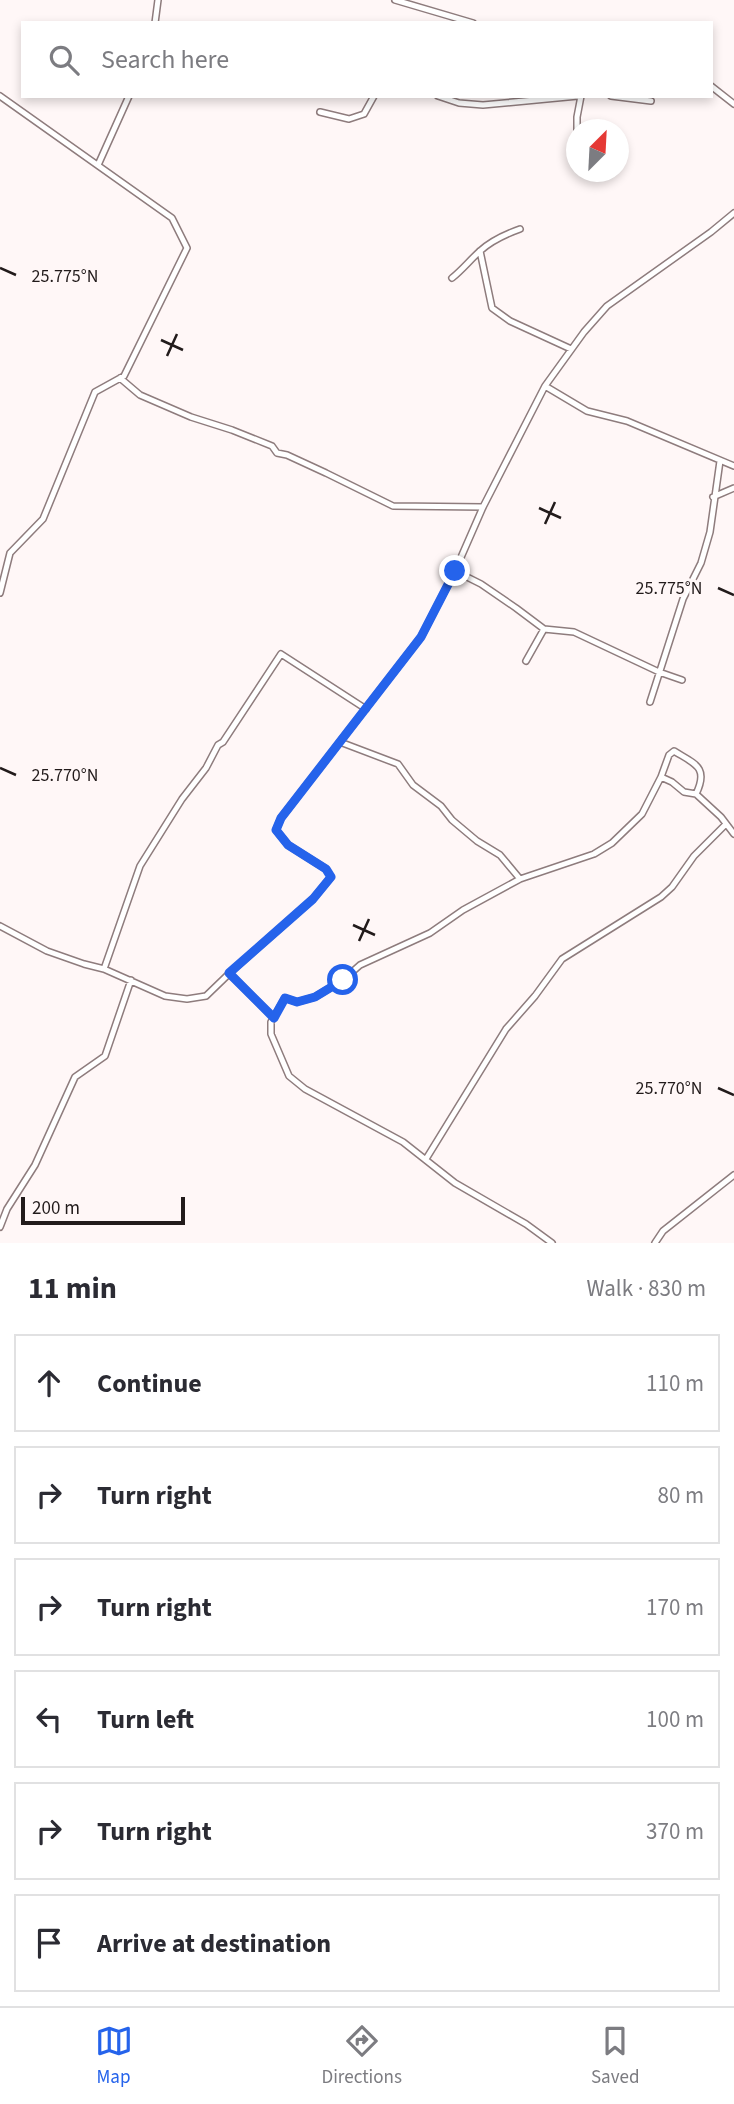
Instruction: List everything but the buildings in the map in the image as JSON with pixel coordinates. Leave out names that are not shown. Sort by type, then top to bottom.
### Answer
[{"type":"street","points":[[155,21],[159,0]]},
{"type":"street","points":[[395,0],[466,21]]},
{"type":"street","points":[[713,88],[734,104]]},
{"type":"street","points":[[0,96],[172,218],[187,248],[124,376],[95,392],[43,519],[10,553],[0,593]]},
{"type":"street","points":[[98,166],[128,98]]},
{"type":"street","points":[[320,112],[349,119],[364,114],[373,98]]},
{"type":"street","points":[[444,98],[459,103],[483,105],[558,98]]},
{"type":"street","points":[[577,119],[579,98]]},
{"type":"street","points":[[627,98],[651,101]]},
{"type":"street","points":[[0,926],[47,951],[131,980],[166,996],[187,999],[206,996],[313,899],[331,877],[326,869],[288,845],[276,830],[281,818],[421,637],[545,386],[571,349],[607,306],[734,213]]},
{"type":"street","points":[[452,278],[480,251],[520,229]]},
{"type":"street","points":[[480,251],[492,308],[510,321],[571,349]]},
{"type":"street","points":[[120,379],[140,395],[191,417],[272,446],[277,453],[287,455],[393,506],[483,507]]},
{"type":"street","points":[[545,386],[587,411],[627,421],[734,466]]},
{"type":"street","points":[[650,702],[683,599],[701,563],[709,532],[720,461]]},
{"type":"street","points":[[713,496],[734,488]]},
{"type":"street","points":[[455,571],[489,590],[544,629],[574,632],[682,680]]},
{"type":"street","points":[[526,661],[544,629]]},
{"type":"street","points":[[104,970],[140,866],[182,799],[206,768],[218,745],[223,742],[281,654],[366,709]]},
{"type":"street","points":[[340,742],[398,764],[413,785],[441,806],[452,820],[477,841],[500,855],[520,879]]},
{"type":"street","points":[[552,1243],[515,1217],[455,1183],[403,1142],[305,1089],[289,1076],[271,1034],[271,1022],[285,998],[297,1002],[315,997],[343,980],[360,965],[430,933],[463,910],[520,879],[594,854],[612,844],[642,814],[669,755],[674,751],[700,769],[703,779],[696,794]]},
{"type":"street","points":[[661,777],[684,792],[696,794],[721,817],[734,834]]},
{"type":"street","points":[[426,1159],[506,1029],[562,959],[661,897],[672,887],[694,856],[726,824]]},
{"type":"street","points":[[229,973],[274,1018]]},
{"type":"street","points":[[0,1227],[7,1209],[35,1165],[75,1077],[106,1056],[131,980]]},
{"type":"street","points":[[655,1243],[663,1231],[734,1175]]},
{"type":"route","points":[[343,980],[315,997],[297,1002],[285,998],[274,1018],[229,973],[295,916],[331,877],[326,869],[288,845],[276,830],[281,818],[329,754],[421,637],[455,571]]}]
